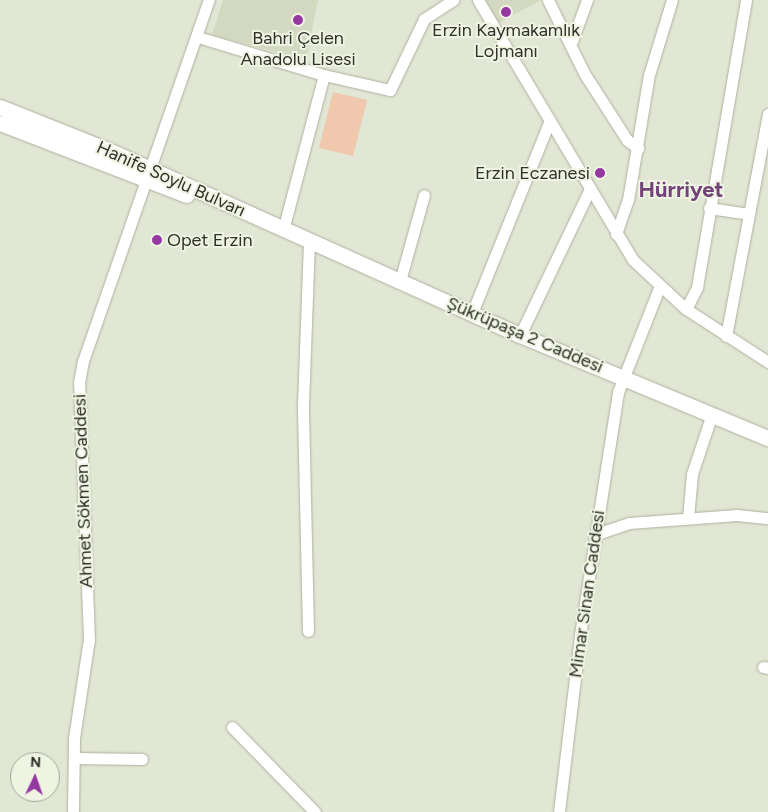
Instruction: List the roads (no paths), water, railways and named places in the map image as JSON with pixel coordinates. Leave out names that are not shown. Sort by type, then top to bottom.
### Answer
[{"type":"main road","name":"Hanife Soylu Bulvarı","points":[[0,107],[148,174],[283,230]]},
{"type":"main road","name":"Hanife Soylu Bulvarı","points":[[0,123],[148,174]]},
{"type":"main road","name":"Şükrüpaşa 2 Caddesi","points":[[283,230],[520,334],[768,438]]},
{"type":"street","name":"Ahmet Sökmen Caddesi","points":[[73,812],[75,758],[89,639],[79,383],[148,174],[198,36],[209,0]]},
{"type":"street","points":[[198,36],[324,75],[393,88],[424,19],[453,0]]},
{"type":"street","points":[[478,0],[616,234],[659,288],[726,336],[767,357]]},
{"type":"street","points":[[548,0],[572,41],[584,73],[627,140],[638,148]]},
{"type":"street","points":[[572,41],[587,0]]},
{"type":"street","points":[[616,234],[638,148],[649,75],[672,0]]},
{"type":"street","points":[[686,309],[697,287],[746,0]]},
{"type":"street","points":[[283,230],[324,75]]},
{"type":"street","points":[[726,336],[768,114]]},
{"type":"street","points":[[472,313],[549,122]]},
{"type":"street","points":[[520,334],[589,191]]},
{"type":"street","points":[[400,281],[424,195]]},
{"type":"street","points":[[709,208],[749,214]]},
{"type":"street","points":[[308,631],[303,404],[309,242]]},
{"type":"street","name":"Mimar Sinan Caddesi","points":[[559,812],[594,535],[618,392],[659,288]]},
{"type":"street","points":[[688,518],[692,474],[712,414]]},
{"type":"street","points":[[594,535],[629,522],[688,518],[768,518]]},
{"type":"street","points":[[232,726],[315,812]]},
{"type":"street","points":[[75,758],[142,759]]},
{"type":"place","name":"Erzin Kaymakamlık Lojmanı","points":[[506,12]]},
{"type":"place","name":"Bahri Çelen Anadolu Lisesi","points":[[298,20]]},
{"type":"place","name":"Erzin Eczanesi","points":[[600,173]]},
{"type":"place","name":"Opet Erzin","points":[[157,240]]},
{"type":"district","name":"Hürriyet","points":[[681,190]]}]
